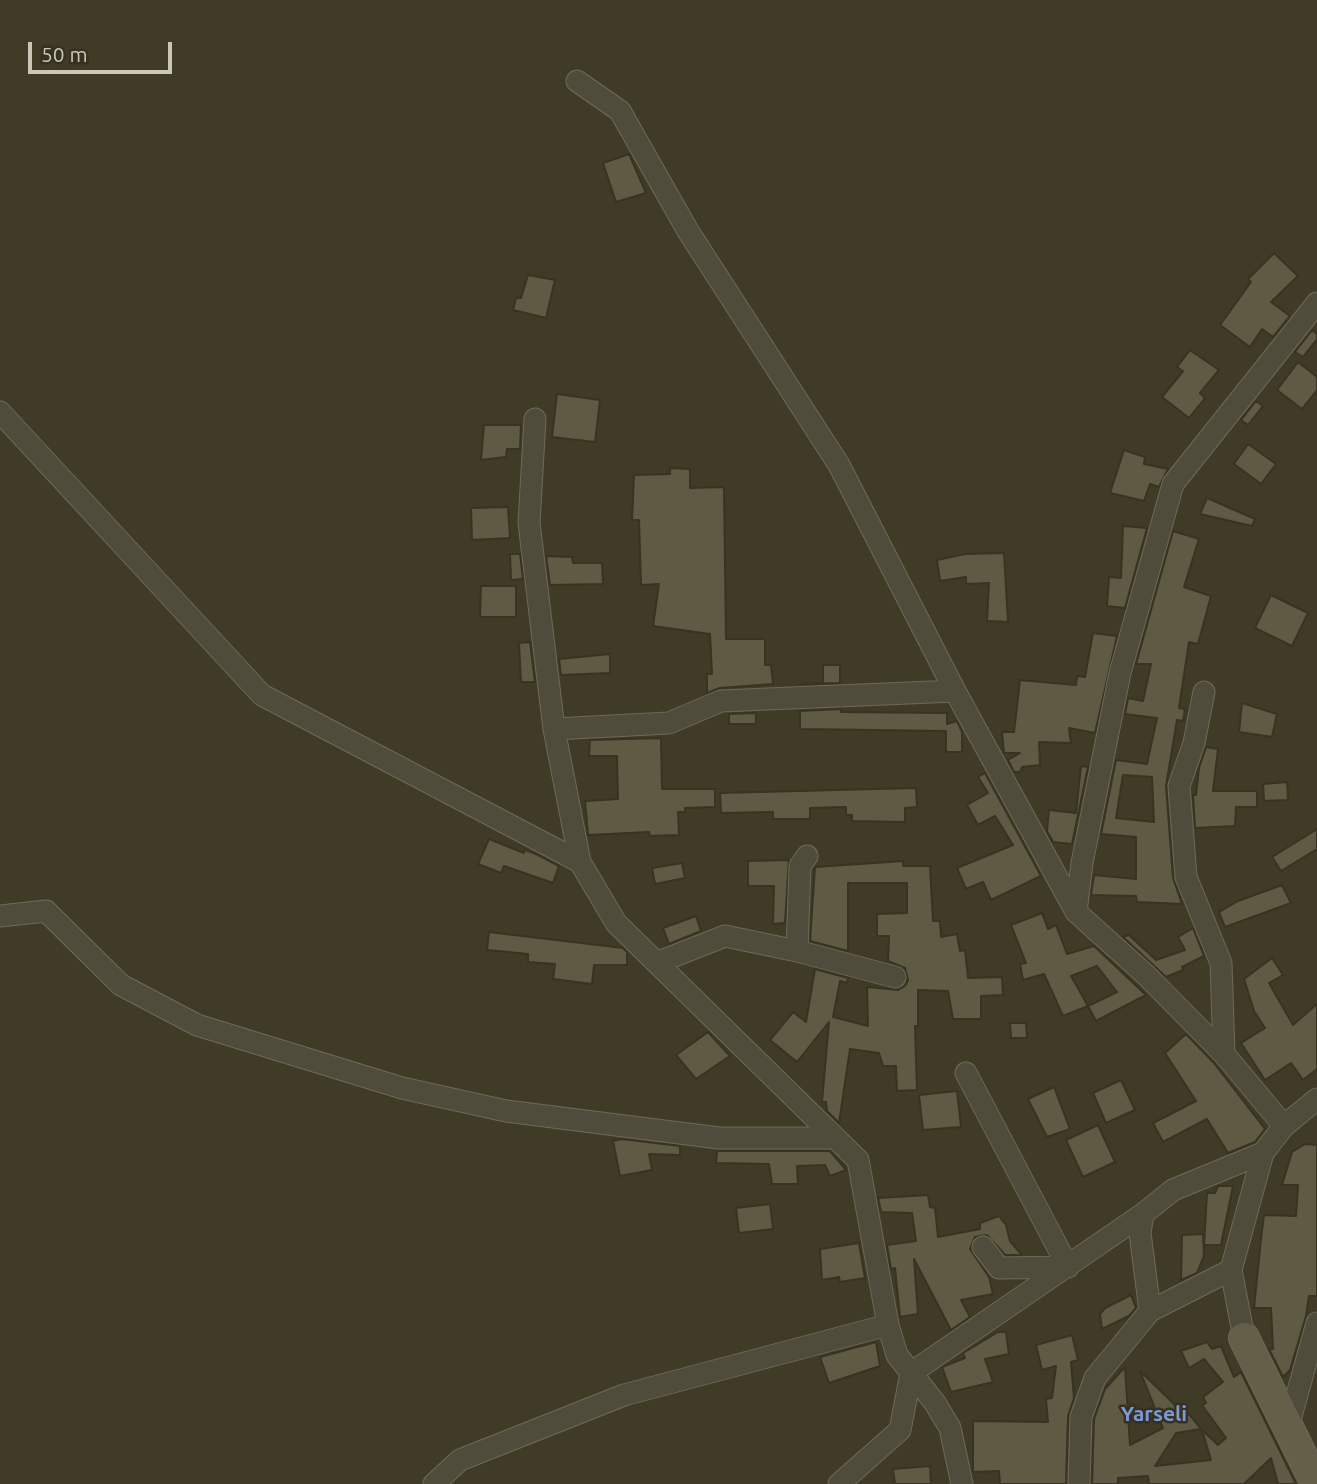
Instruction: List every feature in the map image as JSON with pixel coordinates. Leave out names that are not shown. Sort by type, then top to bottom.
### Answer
[{"type":"street","points":[[577,81],[620,111],[688,231],[839,465],[955,691],[1076,912],[1146,975],[1224,1054],[1284,1126]]},
{"type":"street","points":[[1076,912],[1082,863],[1120,673],[1173,484],[1317,303]]},
{"type":"street","points":[[0,412],[262,695],[580,862]]},
{"type":"street","points":[[535,419],[529,523],[554,729],[580,862],[616,923],[659,962],[832,1138],[858,1160],[888,1325],[897,1355],[950,1428],[962,1484]]},
{"type":"street","points":[[554,729],[669,723],[722,701],[955,691]]},
{"type":"street","points":[[1204,692],[1194,743],[1179,786],[1186,877],[1221,962],[1224,1054]]},
{"type":"street","points":[[797,951],[800,866],[807,856]]},
{"type":"street","points":[[0,916],[46,911],[121,985],[197,1025],[402,1088],[506,1111],[719,1138],[832,1138]]},
{"type":"street","points":[[659,962],[725,936],[797,951],[895,977]]},
{"type":"street","points":[[966,1073],[1068,1267]]},
{"type":"street","points":[[1316,1484],[1244,1338],[1231,1270],[1263,1153],[1284,1126],[1317,1099]]},
{"type":"street","points":[[839,1484],[900,1430],[911,1373],[1068,1267],[1173,1190],[1263,1153]]},
{"type":"street","points":[[1143,1214],[1140,1233],[1150,1311]]},
{"type":"street","points":[[984,1247],[999,1268],[1068,1267]]},
{"type":"street","points":[[1079,1484],[1080,1417],[1096,1378],[1150,1311],[1231,1270]]},
{"type":"street","points":[[433,1484],[460,1460],[624,1395],[888,1325]]},
{"type":"street","points":[[1288,1427],[1316,1328]]},
{"type":"building","points":[[629,154],[646,193],[616,202],[603,163]]},
{"type":"building","points":[[1274,253],[1298,276],[1271,302],[1290,316],[1273,337],[1262,329],[1250,347],[1220,325],[1251,282],[1248,279]]},
{"type":"building","points":[[528,275],[555,280],[546,318],[513,310],[516,298],[521,298]]},
{"type":"building","points":[[1312,330],[1317,334],[1317,339],[1303,357],[1295,352]]},
{"type":"building","points":[[1190,350],[1219,370],[1200,393],[1205,398],[1189,418],[1162,397],[1183,371],[1177,367]]},
{"type":"building","points":[[1298,362],[1317,377],[1317,390],[1302,409],[1277,390]]},
{"type":"building","points":[[557,394],[600,400],[595,442],[552,437]]},
{"type":"building","points":[[1256,401],[1263,406],[1248,425],[1241,420]]},
{"type":"building","points":[[484,425],[521,425],[520,449],[507,449],[506,457],[481,460]]},
{"type":"building","points":[[1248,444],[1276,464],[1261,484],[1234,464]]},
{"type":"building","points":[[1124,450],[1145,457],[1144,464],[1168,469],[1159,487],[1150,484],[1144,501],[1110,493]]},
{"type":"building","points":[[670,468],[690,469],[690,488],[724,487],[726,639],[765,639],[765,665],[771,665],[773,684],[720,688],[707,693],[707,674],[712,674],[710,634],[653,626],[659,584],[641,585],[639,520],[632,520],[634,475],[670,474]]},
{"type":"building","points":[[1207,498],[1255,519],[1252,526],[1200,514]]},
{"type":"building","points":[[508,507],[510,538],[472,540],[471,508]]},
{"type":"building","points":[[1123,526],[1147,528],[1125,608],[1107,606],[1109,577],[1121,578]]},
{"type":"building","points":[[1173,531],[1199,539],[1184,587],[1211,596],[1198,644],[1189,642],[1179,708],[1185,709],[1183,721],[1177,720],[1166,786],[1173,878],[1182,904],[1137,902],[1136,896],[1091,895],[1094,875],[1136,879],[1136,837],[1101,834],[1116,760],[1147,764],[1157,718],[1125,714],[1128,698],[1143,701],[1151,664],[1136,664]],"holes":[[[1123,775],[1152,777],[1154,822],[1116,818]]]},
{"type":"building","points":[[1004,553],[1008,622],[987,621],[989,583],[966,584],[966,577],[940,581],[937,560],[965,554]]},
{"type":"building","points":[[510,554],[520,554],[523,579],[511,580]]},
{"type":"building","points":[[546,556],[572,557],[573,563],[602,563],[603,584],[550,585]]},
{"type":"building","points":[[481,586],[516,586],[516,617],[480,617]]},
{"type":"building","points":[[1271,595],[1308,613],[1292,646],[1255,628]]},
{"type":"building","points":[[1093,633],[1117,636],[1095,733],[1069,728],[1071,743],[1039,742],[1040,765],[1022,767],[1020,772],[1014,772],[1008,760],[1020,753],[1004,753],[1002,732],[1014,732],[1020,680],[1076,685],[1077,676],[1085,677]]},
{"type":"building","points":[[530,642],[535,682],[521,682],[519,643]]},
{"type":"building","points":[[610,654],[610,673],[561,675],[559,659]]},
{"type":"building","points":[[823,665],[840,665],[840,683],[800,684],[823,683]]},
{"type":"building","points":[[1242,703],[1277,714],[1272,737],[1239,732]]},
{"type":"building","points":[[841,709],[841,712],[947,713],[947,724],[957,721],[962,732],[962,752],[946,752],[946,731],[800,729],[800,711]]},
{"type":"building","points":[[756,713],[756,724],[729,724],[729,714]]},
{"type":"building","points":[[661,738],[662,789],[715,789],[715,807],[685,808],[685,812],[678,812],[679,835],[650,836],[649,832],[588,835],[585,801],[618,799],[617,756],[589,756],[590,740]]},
{"type":"building","points":[[1206,747],[1218,749],[1213,791],[1257,791],[1257,807],[1236,807],[1235,826],[1195,828],[1193,795],[1196,795],[1199,768]]},
{"type":"building","points":[[1081,766],[1088,767],[1072,844],[1053,842],[1047,831],[1049,810],[1076,813]]},
{"type":"building","points":[[985,773],[1041,876],[991,900],[983,882],[966,889],[957,868],[1013,845],[995,816],[978,825],[967,805],[988,793],[978,777]]},
{"type":"building","points":[[1287,782],[1288,800],[1264,801],[1263,784]]},
{"type":"building","points":[[916,788],[917,807],[905,808],[905,822],[852,821],[852,815],[846,815],[846,807],[810,808],[810,819],[773,819],[773,812],[721,813],[720,793]]},
{"type":"building","points":[[1317,829],[1317,849],[1281,871],[1272,857]]},
{"type":"building","points":[[489,839],[524,853],[525,850],[536,854],[559,866],[553,883],[504,866],[501,873],[478,864]]},
{"type":"building","points":[[789,860],[785,923],[773,924],[774,886],[748,886],[748,861]]},
{"type":"building","points":[[903,861],[903,866],[930,866],[933,921],[940,921],[941,937],[957,934],[960,951],[965,950],[968,978],[1002,977],[1003,995],[981,996],[981,1019],[953,1019],[948,991],[918,990],[918,1026],[915,1026],[917,1090],[897,1091],[896,1066],[883,1066],[879,1053],[850,1049],[839,1123],[827,1111],[826,1102],[822,1102],[829,1022],[797,1062],[770,1040],[793,1012],[806,1022],[815,969],[848,978],[847,983],[840,981],[833,1017],[868,1026],[867,987],[898,990],[905,986],[908,980],[905,968],[888,961],[889,936],[877,936],[877,914],[907,913],[907,883],[848,883],[848,951],[810,941],[815,867]]},
{"type":"building","points":[[682,863],[685,878],[655,884],[652,868]]},
{"type":"building","points":[[1282,885],[1291,903],[1225,927],[1219,912],[1238,901]]},
{"type":"building","points":[[1042,913],[1048,929],[1056,925],[1067,954],[1094,946],[1146,995],[1096,1021],[1088,1006],[1063,1016],[1044,974],[1023,980],[1020,964],[1026,963],[1011,925]],"holes":[[[1097,966],[1117,992],[1088,1006],[1071,976]]]},
{"type":"building","points":[[696,916],[701,931],[669,944],[663,928]]},
{"type":"building","points":[[1193,928],[1204,956],[1166,977],[1123,937],[1129,935],[1156,960],[1185,950],[1178,937]]},
{"type":"building","points":[[489,932],[623,948],[627,952],[627,965],[594,965],[592,984],[553,979],[555,964],[528,962],[528,954],[487,950]]},
{"type":"building","points":[[1272,958],[1283,975],[1269,983],[1293,1025],[1317,1004],[1317,1069],[1303,1080],[1291,1063],[1265,1080],[1241,1043],[1265,1028],[1254,1011],[1244,979]]},
{"type":"building","points":[[1010,1023],[1026,1023],[1027,1038],[1011,1038]]},
{"type":"building","points":[[708,1032],[730,1056],[696,1079],[676,1055]]},
{"type":"building","points":[[1186,1034],[1214,1063],[1265,1129],[1255,1142],[1228,1153],[1207,1119],[1163,1142],[1153,1123],[1196,1101],[1165,1053]]},
{"type":"building","points":[[1121,1080],[1135,1110],[1106,1123],[1093,1093]]},
{"type":"building","points":[[1054,1087],[1070,1129],[1047,1137],[1028,1099]]},
{"type":"building","points":[[957,1091],[961,1127],[923,1130],[919,1095]]},
{"type":"building","points":[[1098,1125],[1115,1162],[1083,1177],[1066,1140]]},
{"type":"building","points":[[622,1139],[680,1146],[680,1155],[649,1154],[652,1170],[620,1176],[613,1141]]},
{"type":"building","points":[[1305,1144],[1317,1145],[1317,1296],[1309,1296],[1290,1370],[1283,1377],[1269,1349],[1273,1349],[1271,1308],[1254,1308],[1264,1215],[1296,1216],[1298,1185],[1282,1185],[1292,1152]]},
{"type":"building","points":[[717,1151],[830,1151],[846,1170],[830,1176],[825,1165],[797,1166],[798,1184],[772,1184],[769,1164],[716,1163]]},
{"type":"building","points":[[1218,1186],[1233,1186],[1221,1245],[1204,1245],[1207,1193],[1215,1193]]},
{"type":"building","points":[[928,1195],[930,1207],[935,1208],[938,1237],[980,1229],[980,1223],[999,1216],[1006,1225],[1010,1241],[1022,1255],[1005,1255],[987,1235],[975,1237],[970,1249],[989,1277],[993,1294],[961,1300],[970,1317],[951,1330],[914,1259],[918,1314],[900,1317],[895,1268],[891,1269],[887,1245],[916,1241],[912,1213],[881,1212],[878,1198]]},
{"type":"building","points":[[770,1204],[773,1229],[739,1233],[736,1208]]},
{"type":"building","points":[[1203,1234],[1204,1256],[1197,1273],[1181,1280],[1182,1235]]},
{"type":"building","points":[[859,1243],[865,1278],[840,1282],[839,1277],[822,1280],[820,1249]]},
{"type":"building","points":[[1131,1295],[1136,1308],[1129,1316],[1102,1329],[1100,1314],[1105,1308]]},
{"type":"building","points":[[998,1332],[1006,1332],[1009,1354],[985,1359],[993,1382],[951,1392],[942,1367],[965,1358],[963,1353]]},
{"type":"building","points":[[1072,1335],[1078,1360],[1071,1362],[1074,1398],[1068,1416],[1066,1484],[1000,1484],[999,1471],[973,1472],[973,1421],[1048,1422],[1046,1399],[1052,1398],[1056,1366],[1042,1370],[1036,1345]]},
{"type":"building","points":[[876,1342],[880,1366],[829,1383],[820,1357]]},
{"type":"building","points":[[1207,1342],[1212,1349],[1221,1346],[1234,1377],[1241,1372],[1296,1484],[1278,1484],[1271,1458],[1244,1484],[1149,1484],[1148,1476],[1118,1478],[1118,1484],[1092,1484],[1094,1419],[1105,1389],[1125,1367],[1130,1445],[1163,1428],[1140,1371],[1174,1404],[1180,1418],[1189,1414],[1201,1429],[1176,1433],[1155,1466],[1211,1460],[1202,1430],[1218,1445],[1226,1438],[1202,1405],[1206,1403],[1203,1397],[1223,1382],[1204,1359],[1189,1368],[1181,1351]]},
{"type":"building","points":[[930,1466],[931,1484],[895,1484],[893,1469]]},
{"type":"district","name":"Yarseli","points":[[1154,1414]]}]
